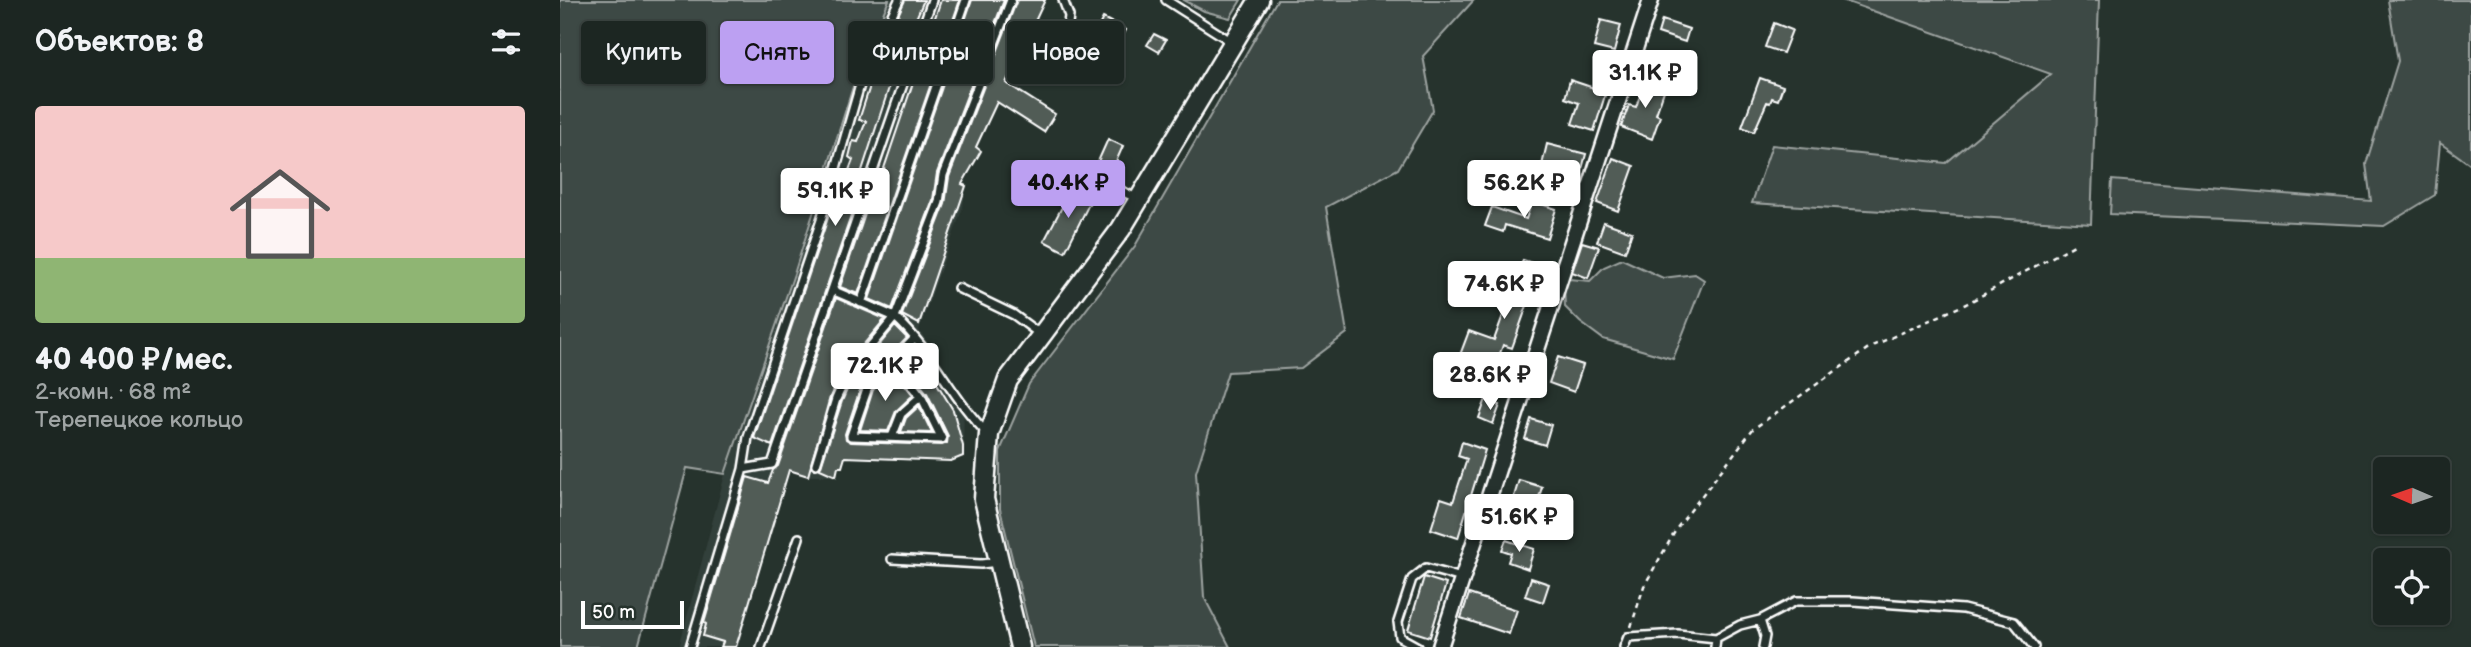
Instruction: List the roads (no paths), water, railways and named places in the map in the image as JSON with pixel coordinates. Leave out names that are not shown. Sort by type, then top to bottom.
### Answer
[{"type":"street","points":[[1020,647],[984,499],[989,434],[1007,380],[1121,229],[1259,0]]},
{"type":"street","points":[[1440,647],[1651,0]]},
{"type":"lane","points":[[690,647],[743,469],[748,437],[821,220],[862,78],[899,0]]},
{"type":"lane","points":[[743,469],[772,464],[932,0]]},
{"type":"lane","points":[[861,303],[966,0]]},
{"type":"lane","points":[[816,464],[836,399],[848,373],[895,317],[939,202],[943,175],[1011,0]]},
{"type":"lane","points":[[1063,0],[1068,21]]},
{"type":"lane","points":[[1166,0],[1233,43]]},
{"type":"lane","points":[[1040,188],[1076,169],[1139,199]]},
{"type":"lane","points":[[958,288],[1014,315],[1041,335]]},
{"type":"lane","points":[[832,290],[895,317],[915,338],[969,415],[989,434]]},
{"type":"lane","points":[[893,360],[921,396],[942,439],[851,436],[868,387],[893,360],[915,338]]},
{"type":"lane","points":[[892,437],[901,414],[921,396]]},
{"type":"lane","points":[[761,647],[799,538]]},
{"type":"lane","points":[[892,559],[981,564],[999,562]]},
{"type":"lane","points":[[1418,647],[1400,638],[1398,622],[1412,579],[1426,568],[1463,578]]},
{"type":"lane","points":[[1624,647],[1628,637],[1678,635],[1716,643],[1740,625],[1760,620],[1796,601],[1853,601],[1963,609],[2014,622],[2034,647]]},
{"type":"lane","points":[[1760,620],[1765,636],[1763,647]]}]
